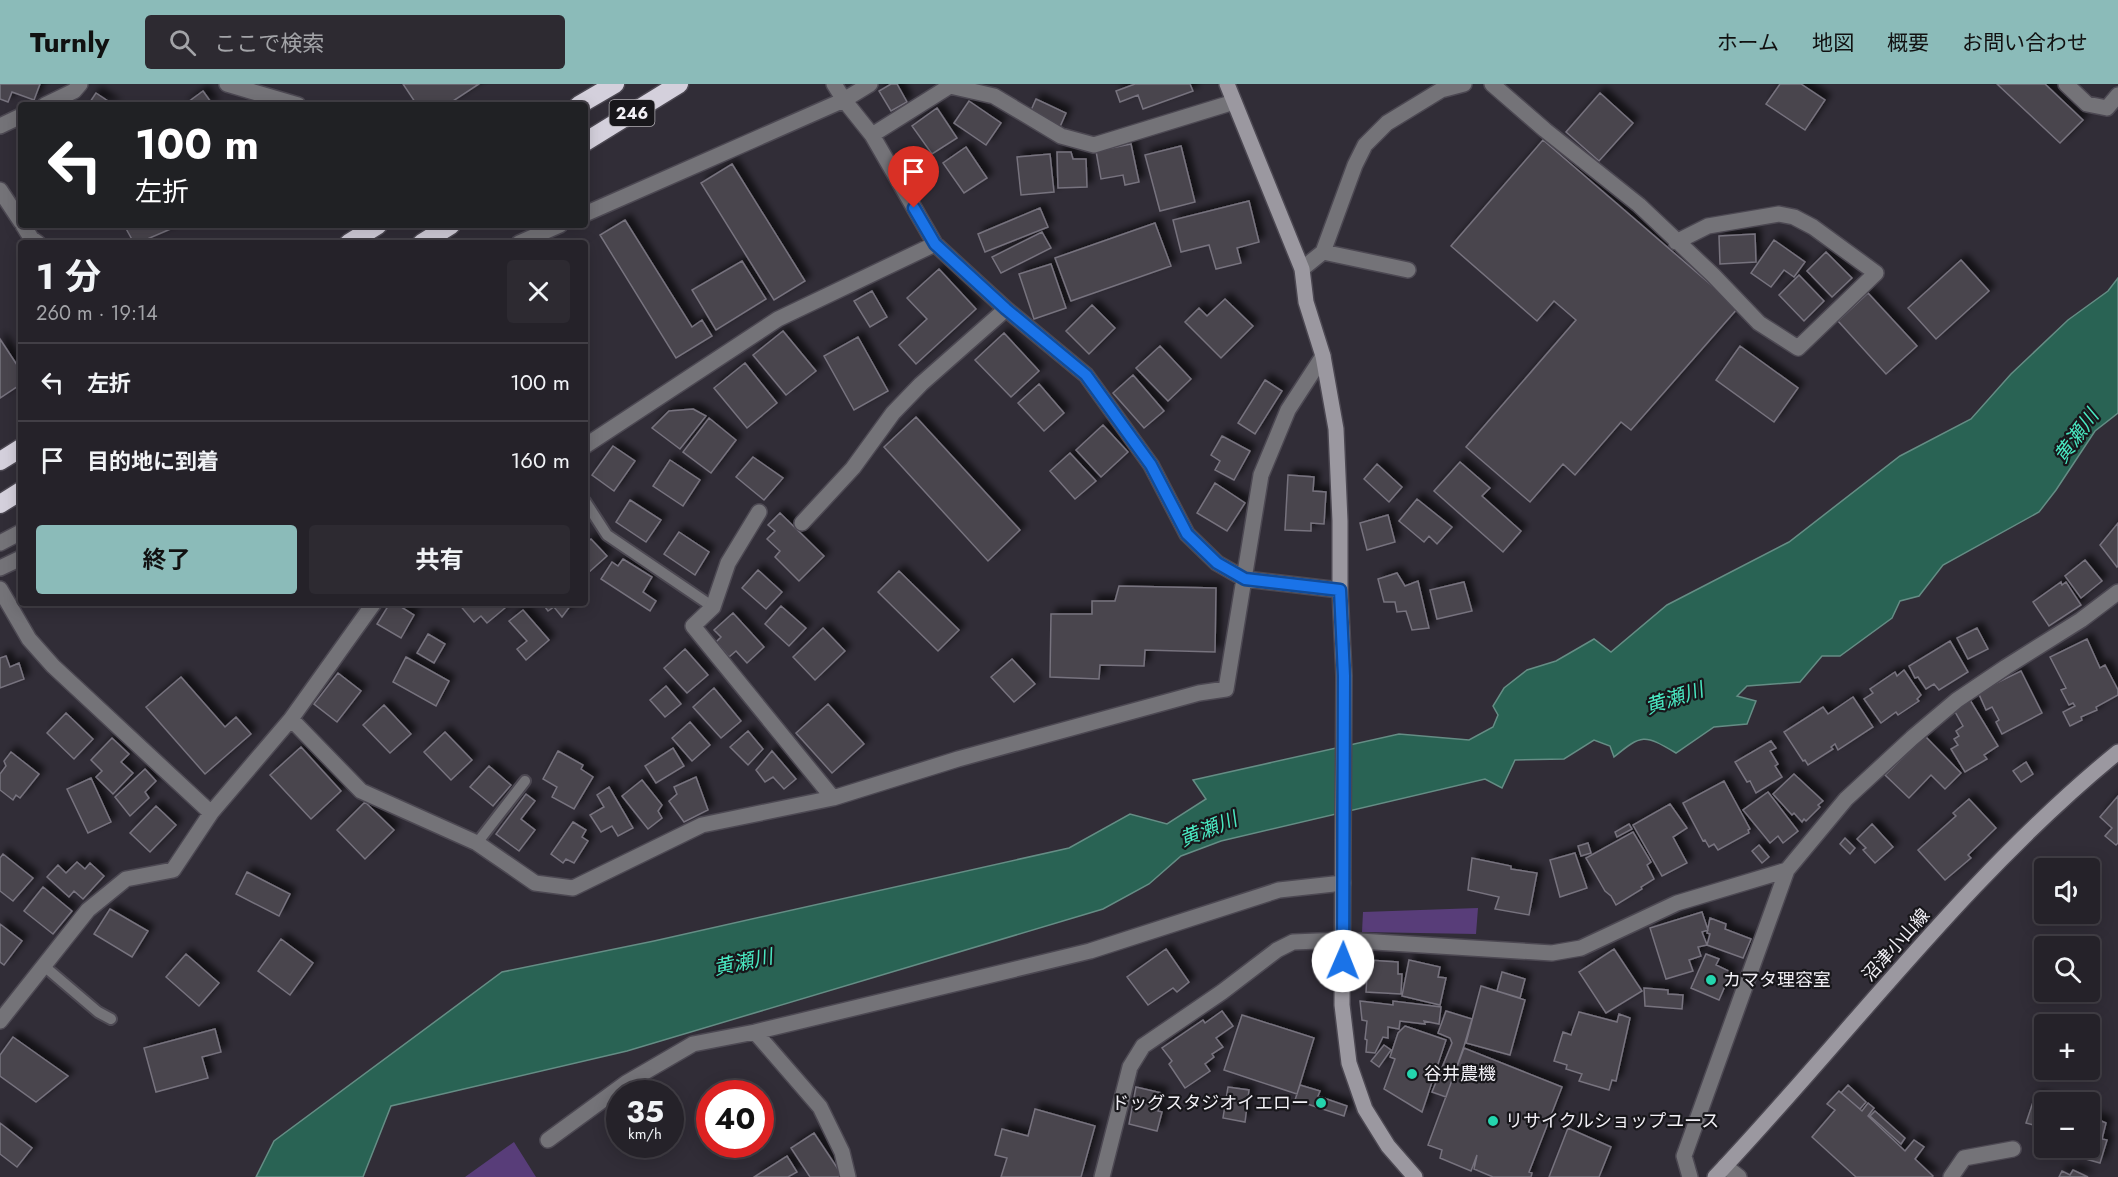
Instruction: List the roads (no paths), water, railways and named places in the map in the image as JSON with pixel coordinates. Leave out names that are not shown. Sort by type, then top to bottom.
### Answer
[{"type":"highway","name":"246","points":[[584,102],[615,84]]},
{"type":"highway","name":"246","points":[[588,140],[679,84]]},
{"type":"highway","points":[[354,240],[373,228]]},
{"type":"highway","points":[[427,240],[446,228]]},
{"type":"highway","points":[[0,461],[18,450]]},
{"type":"highway","points":[[0,504],[18,493]]},
{"type":"street","points":[[51,102],[74,91],[80,84]]},
{"type":"street","points":[[227,84],[288,102]]},
{"type":"street","points":[[834,84],[872,135],[935,244],[1006,309],[1086,375],[1151,465],[1187,534],[1217,563],[1245,579],[1340,590]]},
{"type":"street","points":[[588,213],[844,99],[870,84]]},
{"type":"street","points":[[1227,84],[1302,268],[1306,302],[1323,356],[1336,429],[1344,676],[1342,1005],[1349,1062],[1365,1109],[1388,1146],[1415,1177]]},
{"type":"street","points":[[1302,268],[1323,252],[1355,165],[1365,145],[1387,123],[1440,87],[1464,84]]},
{"type":"street","points":[[1492,84],[1639,206],[1677,242],[1713,275],[1759,323],[1798,348],[1876,273],[1813,227],[1794,217],[1779,214],[1708,226],[1677,242]]},
{"type":"street","points":[[2066,84],[2087,104],[2107,108],[2118,96]]},
{"type":"street","points":[[872,135],[950,86],[994,96],[1061,136],[1094,145],[1234,102]]},
{"type":"street","points":[[0,126],[18,117]]},
{"type":"street","points":[[0,190],[18,218]]},
{"type":"street","points":[[25,228],[34,240]]},
{"type":"street","points":[[526,240],[553,228]]},
{"type":"street","points":[[588,444],[778,319],[935,244]]},
{"type":"street","points":[[1323,252],[1408,270]]},
{"type":"street","points":[[802,523],[853,468],[893,413],[921,384],[1006,309]]},
{"type":"street","points":[[291,718],[362,791],[477,843],[535,883],[573,888],[702,825],[833,798],[958,759],[1199,693],[1226,689],[1261,476],[1288,410],[1323,356]]},
{"type":"street","points":[[759,512],[728,563],[713,607],[693,626],[833,798]]},
{"type":"street","points":[[0,543],[18,534]]},
{"type":"street","points":[[0,568],[18,559]]},
{"type":"street","points":[[0,589],[29,639],[53,666],[211,813]]},
{"type":"street","points":[[1690,1177],[1684,1156],[1787,870],[1846,799],[1957,700],[2081,620],[2118,592]]},
{"type":"street","points":[[0,1021],[88,910],[126,879],[173,870],[211,813],[291,718],[372,606]]},
{"type":"street","name":"沼津小山線","points":[[1720,1172],[1988,871],[2078,785],[2118,752]]},
{"type":"street","points":[[1102,1177],[1130,1067],[1143,1046],[1222,992],[1276,950],[1293,942],[1343,940],[1552,952],[1581,948],[1677,903],[1787,870]]},
{"type":"street","points":[[548,1140],[626,1083],[693,1044],[755,1032],[1090,951],[1279,890],[1342,877]]},
{"type":"street","points":[[755,1032],[820,1107],[842,1152],[848,1177]]},
{"type":"street","points":[[1950,1177],[1964,1158],[2013,1149]]},
{"type":"street","points":[[1720,1172],[1739,1177]]},
{"type":"lane","points":[[588,505],[608,535],[713,607]]},
{"type":"lane","points":[[477,843],[525,781]]},
{"type":"lane","points":[[44,966],[99,1012],[111,1019]]},
{"type":"water","name":"黄瀬川","points":[[2118,278],[2118,413],[2095,431],[2039,512],[1943,565],[1919,596],[1900,601],[1892,618],[1840,656],[1822,656],[1800,682],[1747,686],[1737,696],[1756,701],[1747,724],[1714,727],[1676,753],[1657,742],[1643,739],[1631,744],[1614,757],[1610,746],[1594,740],[1564,759],[1515,760],[1502,788],[1485,779],[1221,841],[1181,856],[1149,884],[1103,909],[627,1051],[391,1106],[363,1177],[256,1177],[274,1141],[502,972],[654,941],[1069,848],[1130,814],[1167,824],[1206,799],[1193,780],[1399,734],[1469,740],[1493,727],[1498,715],[1493,706],[1504,688],[1527,670],[1556,661],[1594,639],[1611,652],[1667,605],[1789,542],[1900,456],[1971,419],[2011,374],[2068,320],[2108,291]]},
{"type":"place","name":"カマタ理容室","points":[[1711,980]]},
{"type":"place","name":"谷井農機","points":[[1412,1074]]},
{"type":"place","name":"ドッグスタジオイエロー","points":[[1321,1103]]},
{"type":"place","name":"リサイクルショップユース","points":[[1493,1121]]}]
